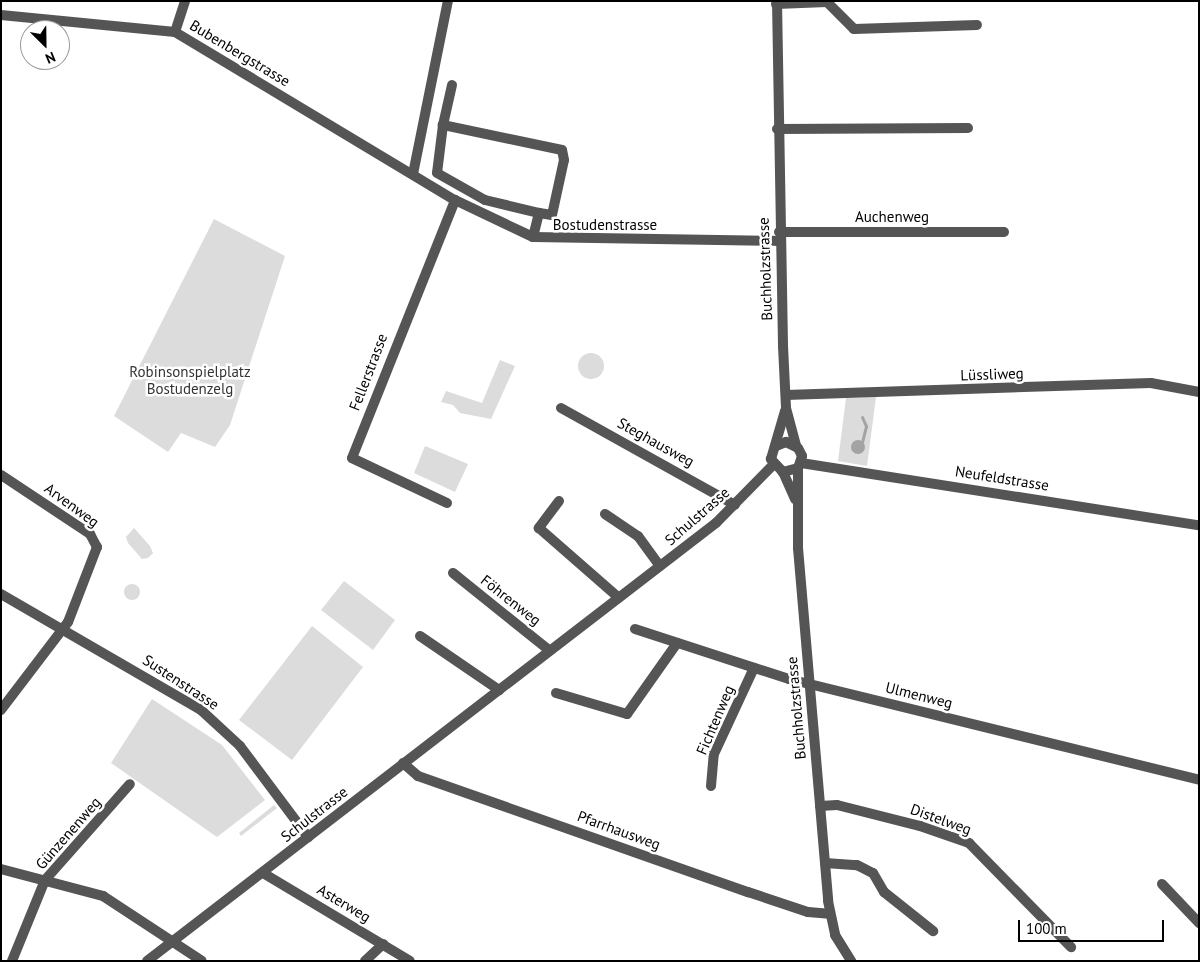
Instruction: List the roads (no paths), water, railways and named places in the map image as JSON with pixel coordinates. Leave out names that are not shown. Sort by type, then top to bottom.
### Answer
[{"type":"street","points":[[175,32],[185,1]]},
{"type":"street","points":[[413,174],[448,1]]},
{"type":"street","points":[[777,2],[827,2],[854,29],[977,25]]},
{"type":"street","name":"Buchholzstrasse","points":[[776,446],[786,408],[779,236],[777,2]]},
{"type":"street","name":"Bubenbergstrasse","points":[[1,14],[175,32],[413,174]]},
{"type":"street","points":[[443,125],[562,150],[564,160],[552,216],[485,200],[437,173],[443,125],[452,85]]},
{"type":"street","points":[[777,130],[968,128]]},
{"type":"street","name":"Bostudenstrasse","points":[[413,174],[455,200],[533,237],[779,236]]},
{"type":"street","name":"Fellerstrasse","points":[[447,503],[352,458],[455,200]]},
{"type":"street","points":[[533,237],[539,213]]},
{"type":"street","name":"Auchenweg","points":[[779,236],[1004,232]]},
{"type":"street","name":"Lüssliweg","points":[[786,395],[1151,383],[1199,392]]},
{"type":"street","name":"Steghausweg","points":[[561,408],[735,505]]},
{"type":"street","name":"Buchholzstrasse","points":[[786,408],[796,445]]},
{"type":"street","points":[[786,442],[796,445],[799,465],[783,472],[773,465],[776,446],[786,442]]},
{"type":"street","name":"Schulstrasse","points":[[148,961],[172,940],[263,873],[550,651],[616,595],[660,566],[735,505],[773,465]]},
{"type":"street","name":"Buchholzstrasse","points":[[799,465],[795,499],[829,914],[835,935],[851,961]]},
{"type":"street","name":"Neufeldstrasse","points":[[799,465],[1199,525]]},
{"type":"street","name":"Buchholzstrasse","points":[[783,472],[795,499]]},
{"type":"street","name":"Arvenweg","points":[[1,475],[96,542],[63,630]]},
{"type":"street","points":[[559,501],[539,528],[616,595]]},
{"type":"street","name":"Schulstrasse","points":[[605,514],[638,536],[660,566]]},
{"type":"street","points":[[531,530],[616,595]]},
{"type":"street","name":"Föhrenweg","points":[[453,574],[550,651]]},
{"type":"street","name":"Sustenstrasse","points":[[1,594],[185,699],[216,723],[249,758],[308,837]]},
{"type":"street","name":"Ulmenweg","points":[[634,629],[754,668],[810,683],[1199,780]]},
{"type":"street","points":[[1,710],[63,630]]},
{"type":"street","points":[[420,636],[499,690]]},
{"type":"street","points":[[556,693],[627,714],[677,643]]},
{"type":"street","name":"Fichtenweg","points":[[711,786],[714,754],[754,668]]},
{"type":"street","name":"Pfarrhausweg","points":[[403,764],[418,776],[748,892],[808,912],[829,914]]},
{"type":"street","name":"Günzenenweg","points":[[12,961],[45,880],[130,784]]},
{"type":"street","name":"Distelweg","points":[[820,806],[837,805],[920,826],[969,843],[1071,947]]},
{"type":"street","points":[[825,863],[857,865],[874,873],[884,892],[933,931]]},
{"type":"street","points":[[1,869],[103,896],[202,961]]},
{"type":"street","name":"Asterweg","points":[[263,873],[410,961]]},
{"type":"street","points":[[1162,884],[1199,923]]},
{"type":"street","points":[[365,961],[383,944]]},
{"type":"waterway","points":[[862,417],[866,426],[862,442]]},
{"type":"park label","name":"Robinsonspielplatz Bostudenzelg","points":[[190,380]]}]
